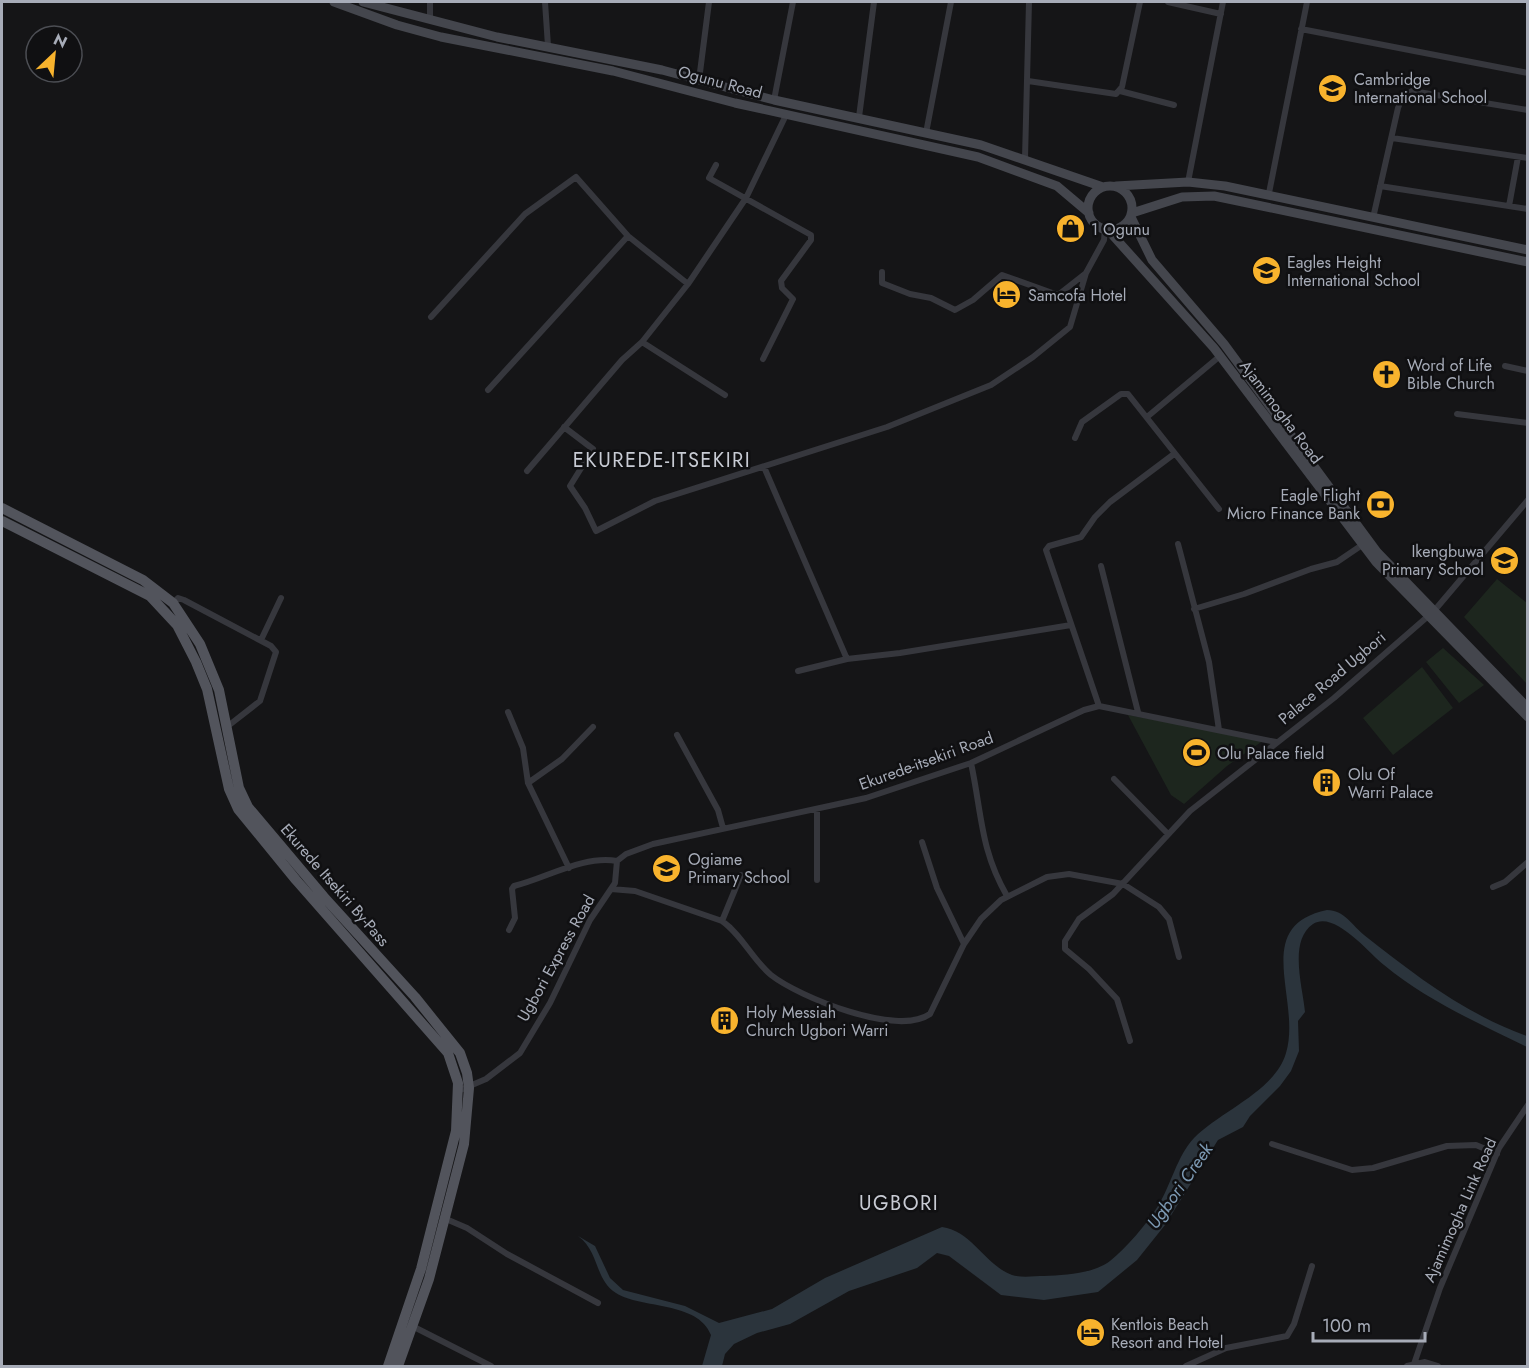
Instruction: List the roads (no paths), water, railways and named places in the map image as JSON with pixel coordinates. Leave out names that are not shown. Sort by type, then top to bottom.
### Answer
[{"type":"main road","name":"Ogunu Road","points":[[334,2],[397,25],[441,37],[635,76],[786,115],[978,157],[1057,186],[1089,213]]},
{"type":"main road","name":"Ogunu Road","points":[[363,2],[430,20],[926,133],[1025,158],[1103,187]]},
{"type":"main road","points":[[823,122],[824,110]]},
{"type":"main road","points":[[1527,250],[1373,218],[1269,193],[1188,183],[1103,187],[1093,194],[1089,213],[1095,223],[1107,229],[1122,227],[1131,215],[1182,197],[1214,196],[1527,262]]},
{"type":"main road","points":[[1116,186],[1130,196],[1131,215]]},
{"type":"main road","name":"Ajamimogha Road","points":[[1131,215],[1152,260],[1224,344],[1377,552],[1430,614],[1527,708]]},
{"type":"main road","name":"Ajamimogha Road","points":[[1107,229],[1145,267],[1220,356],[1362,545],[1527,717]]},
{"type":"main road","name":"Ekurede Itsekiri By-Pass","points":[[2,508],[143,580],[173,603],[200,644],[219,690],[239,788],[248,807],[324,897],[440,1026],[460,1053],[467,1072],[448,1166],[421,1269],[388,1366]]},
{"type":"main road","name":"Ekurede Itsekiri By-Pass","points":[[2,522],[150,596],[177,625],[207,689],[229,789],[238,809],[296,880],[448,1053],[464,1089],[464,1144],[446,1220],[414,1327],[398,1366]]},
{"type":"street","points":[[430,2],[430,20]]},
{"type":"street","points":[[545,2],[548,46]]},
{"type":"street","points":[[699,80],[709,2]]},
{"type":"street","points":[[774,100],[793,2]]},
{"type":"street","points":[[859,117],[874,2]]},
{"type":"street","points":[[926,133],[951,2]]},
{"type":"street","points":[[1025,158],[1029,2]]},
{"type":"street","points":[[1120,91],[1140,2]]},
{"type":"street","points":[[1168,2],[1221,14]]},
{"type":"street","points":[[1188,183],[1223,2]]},
{"type":"street","points":[[1269,193],[1307,2]]},
{"type":"street","points":[[1301,29],[1527,73]]},
{"type":"street","points":[[1028,81],[1107,94],[1120,91],[1174,105]]},
{"type":"street","points":[[1373,218],[1402,98],[1412,91],[1527,110]]},
{"type":"street","points":[[527,471],[622,360],[642,342],[688,284],[746,198],[786,115]]},
{"type":"street","points":[[1392,138],[1527,158]]},
{"type":"street","points":[[1509,206],[1518,157]]},
{"type":"street","points":[[716,165],[709,178],[811,235],[811,240],[781,281],[782,288],[793,299],[763,359]]},
{"type":"street","points":[[430,317],[481,266],[525,214],[571,178],[582,181],[628,237],[688,284]]},
{"type":"street","points":[[1380,186],[1527,209]]},
{"type":"street","points":[[564,427],[593,449],[570,486],[585,508],[596,531],[655,501],[887,427],[990,385],[1042,350],[1071,327],[1086,273],[1104,240],[1107,229]]},
{"type":"street","points":[[488,390],[628,237]]},
{"type":"street","points":[[882,272],[882,283],[891,288],[931,298],[955,310],[973,300],[1002,276],[1058,295],[1086,273]]},
{"type":"street","points":[[642,342],[725,395]]},
{"type":"street","points":[[1147,417],[1220,356]]},
{"type":"street","points":[[1505,366],[1527,371]]},
{"type":"street","points":[[1075,438],[1082,422],[1125,393],[1147,417],[1219,510]]},
{"type":"street","points":[[1457,414],[1527,423]]},
{"type":"street","points":[[1099,706],[1049,563],[1047,548],[1081,537],[1095,517],[1110,502],[1174,454]]},
{"type":"street","points":[[764,467],[847,659]]},
{"type":"street","name":"Palace Road Ugbori","points":[[1130,1041],[1117,999],[1064,945],[1079,919],[1123,884],[1190,811],[1334,698],[1430,614],[1527,500]]},
{"type":"street","points":[[1178,544],[1216,694],[1220,730]]},
{"type":"street","points":[[1194,609],[1337,562],[1362,545]]},
{"type":"street","points":[[1101,566],[1138,712]]},
{"type":"street","points":[[173,603],[178,598],[184,600],[261,640],[276,652],[267,686],[260,701],[228,726]]},
{"type":"street","points":[[261,640],[281,598]]},
{"type":"street","points":[[798,671],[847,659],[900,653],[1071,625]]},
{"type":"street","name":"Ekurede-itsekiri Road","points":[[617,861],[626,854],[653,844],[866,798],[971,763],[1084,710],[1099,706],[1138,712],[1276,742]]},
{"type":"street","points":[[508,712],[523,748],[528,783],[568,868]]},
{"type":"street","points":[[528,783],[562,759],[593,728]]},
{"type":"street","points":[[677,735],[718,810],[723,828]]},
{"type":"street","points":[[971,763],[984,847],[993,872],[1006,896]]},
{"type":"street","points":[[1114,779],[1168,834]]},
{"type":"street","points":[[817,810],[818,880]]},
{"type":"street","points":[[922,842],[937,888],[964,944]]},
{"type":"street","points":[[509,930],[515,918],[512,889],[514,886],[603,859],[617,861]]},
{"type":"street","name":"Ugbori Express Road","points":[[464,1089],[486,1079],[520,1053],[529,1034],[550,1003],[590,920],[617,878],[617,861]]},
{"type":"street","points":[[1493,887],[1505,882],[1527,861]]},
{"type":"street","points":[[611,889],[635,891],[722,921],[763,968],[780,981],[862,1017],[911,1019],[930,1014],[964,944],[981,919],[1006,896],[1047,877],[1068,874],[1123,884],[1159,907],[1169,920],[1179,957]]},
{"type":"street","points":[[722,921],[741,875]]},
{"type":"street","name":"Ajamimogha Link Road","points":[[1411,1365],[1440,1288],[1497,1154],[1527,1105]]},
{"type":"street","points":[[1272,1144],[1352,1170],[1373,1168],[1447,1146],[1476,1145],[1497,1154]]},
{"type":"street","points":[[446,1220],[467,1228],[507,1254],[598,1303]]},
{"type":"street","points":[[1186,1366],[1226,1348],[1287,1336],[1294,1324],[1312,1266]]},
{"type":"street","points":[[414,1327],[491,1366]]},
{"type":"street","points":[[1411,1365],[1425,1362],[1438,1366]]},
{"type":"water","name":"Ugbori Creek","points":[[1327,910],[1343,915],[1402,965],[1441,992],[1483,1017],[1527,1036],[1527,1047],[1417,989],[1400,978],[1340,927],[1321,921],[1313,924],[1305,932],[1299,953],[1305,1012],[1298,1021],[1299,1051],[1291,1071],[1280,1086],[1250,1116],[1243,1127],[1218,1140],[1165,1225],[1137,1260],[1098,1292],[1044,1300],[1001,1295],[949,1256],[937,1253],[917,1268],[849,1291],[790,1324],[757,1333],[734,1344],[725,1354],[722,1366],[702,1366],[711,1335],[704,1324],[694,1316],[682,1311],[640,1302],[616,1293],[604,1280],[590,1250],[578,1236],[595,1246],[610,1278],[623,1290],[685,1306],[719,1323],[772,1309],[825,1278],[942,1227],[962,1235],[994,1264],[1012,1275],[1028,1277],[1069,1274],[1095,1269],[1110,1261],[1142,1228],[1163,1198],[1183,1153],[1194,1138],[1259,1089],[1280,1066],[1286,1053],[1289,1032],[1284,948],[1290,932],[1304,919]]},
{"type":"place","name":"Cambridge International School","points":[[1333,88]]},
{"type":"place","name":"1 Ogunu","points":[[1070,229]]},
{"type":"place","name":"Eagles Height International School","points":[[1266,271]]},
{"type":"place","name":"Samcofa Hotel","points":[[1007,295]]},
{"type":"place","name":"Word of Life Bible Church","points":[[1386,374]]},
{"type":"place","name":"Eagle Flight Micro Finance Bank","points":[[1381,504]]},
{"type":"place","name":"Ikengbuwa Primary School","points":[[1505,560]]},
{"type":"place","name":"Olu Palace field","points":[[1196,753]]},
{"type":"place","name":"Olu Of Warri Palace","points":[[1327,783]]},
{"type":"place","name":"Ogiame Primary School","points":[[667,868]]},
{"type":"place","name":"Holy Messiah Church Ugbori Warri","points":[[725,1021]]},
{"type":"place","name":"Kentlois Beach Resort and Hotel","points":[[1090,1333]]},
{"type":"district","name":"EKUREDE-ITSEKIRI","points":[[662,460]]},
{"type":"district","name":"UGBORI","points":[[899,1203]]}]
